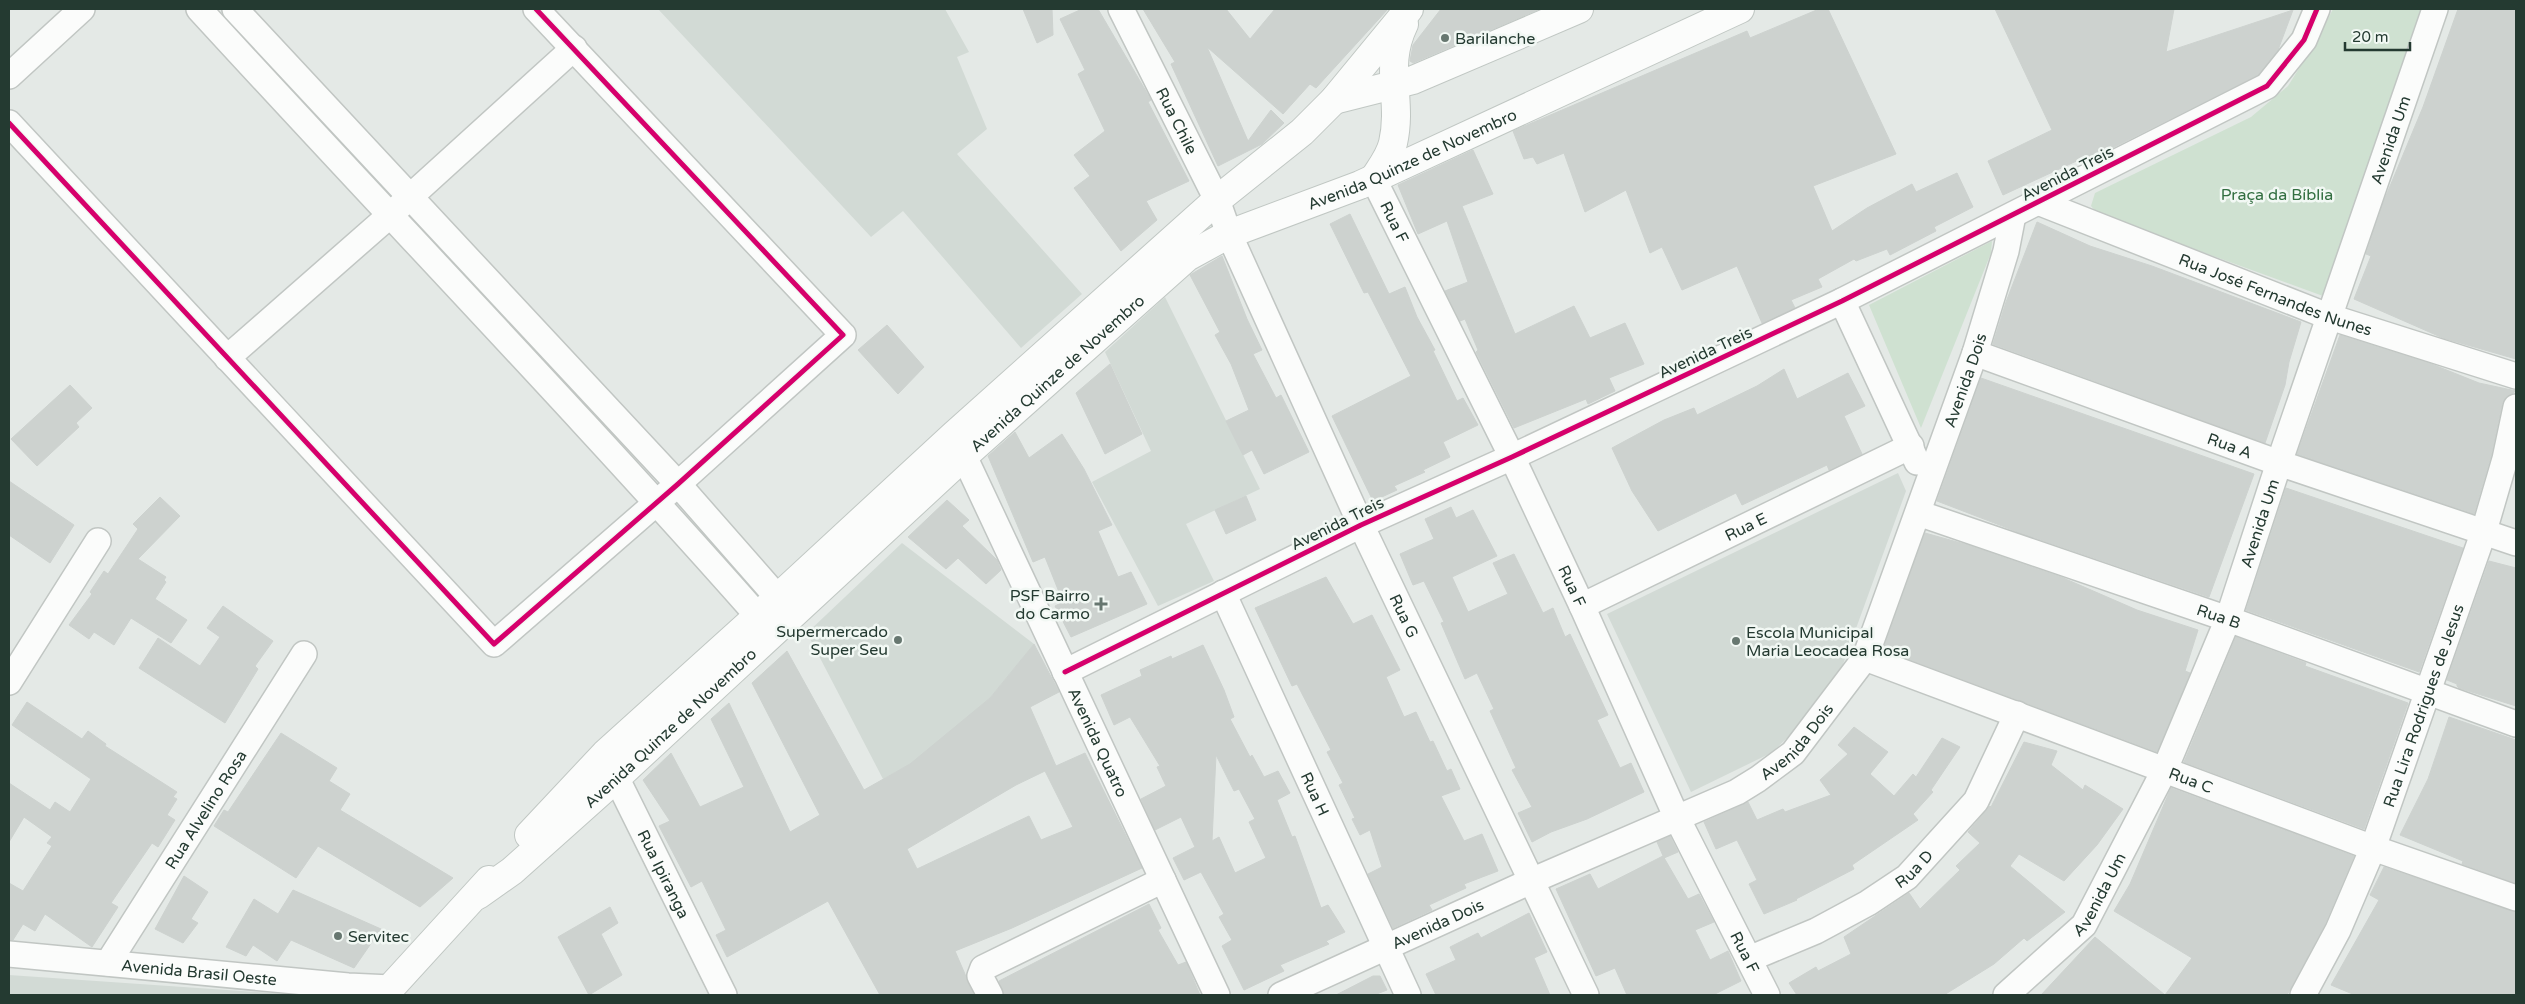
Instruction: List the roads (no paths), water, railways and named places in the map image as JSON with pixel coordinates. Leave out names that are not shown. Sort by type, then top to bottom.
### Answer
[{"type":"main road","points":[[1374,178],[1388,158],[1393,143],[1396,115],[1393,67],[1395,47],[1410,9]]},
{"type":"main road","name":"Avenida Quinze de Novembro","points":[[478,895],[512,872],[615,779],[959,446],[1217,200],[1282,150],[1334,100],[1410,9]]},
{"type":"main road","points":[[1334,100],[1395,86],[1579,9]]},
{"type":"main road","name":"Avenida Quinze de Novembro","points":[[387,992],[478,895],[503,862],[605,754],[778,598],[1187,257],[1229,234],[1374,178],[1740,9]]},
{"type":"street","points":[[9,76],[82,9]]},
{"type":"street","points":[[199,9],[389,216],[658,502],[758,616]]},
{"type":"street","points":[[235,9],[412,196],[678,484],[778,598]]},
{"type":"street","points":[[9,123],[494,644],[658,502],[843,335],[536,9]]},
{"type":"street","name":"Rua Chile","points":[[1121,9],[1217,200],[1229,234]]},
{"type":"street","name":"Avenida Treis","points":[[1065,672],[1361,525],[1512,457],[1842,301],[2267,86],[2304,40],[2317,9]]},
{"type":"street","name":"Avenida Um","points":[[2006,995],[2084,925],[2165,769],[2228,619],[2279,462],[2436,9]]},
{"type":"street","points":[[228,358],[412,196],[574,48]]},
{"type":"street","name":"Rua F","points":[[1374,178],[1512,457],[1582,606],[1676,816],[1767,995]]},
{"type":"street","name":"Rua José Fernandes Nunes","points":[[2038,202],[2330,317],[2516,376]]},
{"type":"street","name":"Avenida Dois","points":[[1281,995],[1385,946],[1676,816],[1737,792],[1776,767],[1793,753],[1865,658],[1975,353],[2006,250],[2013,215]]},
{"type":"street","name":"Rua G","points":[[1229,234],[1361,525],[1586,995]]},
{"type":"street","points":[[1842,301],[1911,446],[1927,487]]},
{"type":"street","name":"Rua A","points":[[1975,353],[2279,462],[2516,543]]},
{"type":"street","name":"Rua Lira Rodrigues de Jesus","points":[[2306,994],[2338,930],[2373,848],[2426,692],[2434,678],[2484,531],[2506,459],[2516,407]]},
{"type":"street","name":"Avenida Quatro","points":[[959,446],[1217,995]]},
{"type":"street","name":"Rua E","points":[[1582,606],[1911,446]]},
{"type":"street","name":"Rua B","points":[[1918,513],[2228,619],[2516,724]]},
{"type":"street","points":[[9,682],[98,541]]},
{"type":"street","name":"Rua H","points":[[1223,593],[1408,995]]},
{"type":"street","name":"Rua Alvelino Rosa","points":[[108,963],[304,654]]},
{"type":"street","name":"Rua C","points":[[1865,658],[2373,848],[2516,898]]},
{"type":"street","name":"Rua D","points":[[1749,959],[1816,931],[1868,903],[1907,877],[1976,801],[2017,714]]},
{"type":"street","name":"Rua Ipiranga","points":[[605,754],[615,779],[724,995]]},
{"type":"street","points":[[990,995],[980,976],[983,968],[1164,880]]},
{"type":"street","name":"Avenida Brasil Oeste","points":[[9,954],[348,986],[387,992]]},
{"type":"place","name":"Barilanche","points":[[1445,38]]},
{"type":"place","name":"PSF Bairro do Carmo","points":[[1101,604]]},
{"type":"place","name":"Supermercado Super Seu","points":[[898,640]]},
{"type":"place","name":"Escola Municipal Maria Leocadea Rosa","points":[[1736,641]]},
{"type":"place","name":"Servitec","points":[[338,936]]},
{"type":"park label","name":"Praça da Bíblia","points":[[2277,194]]}]
